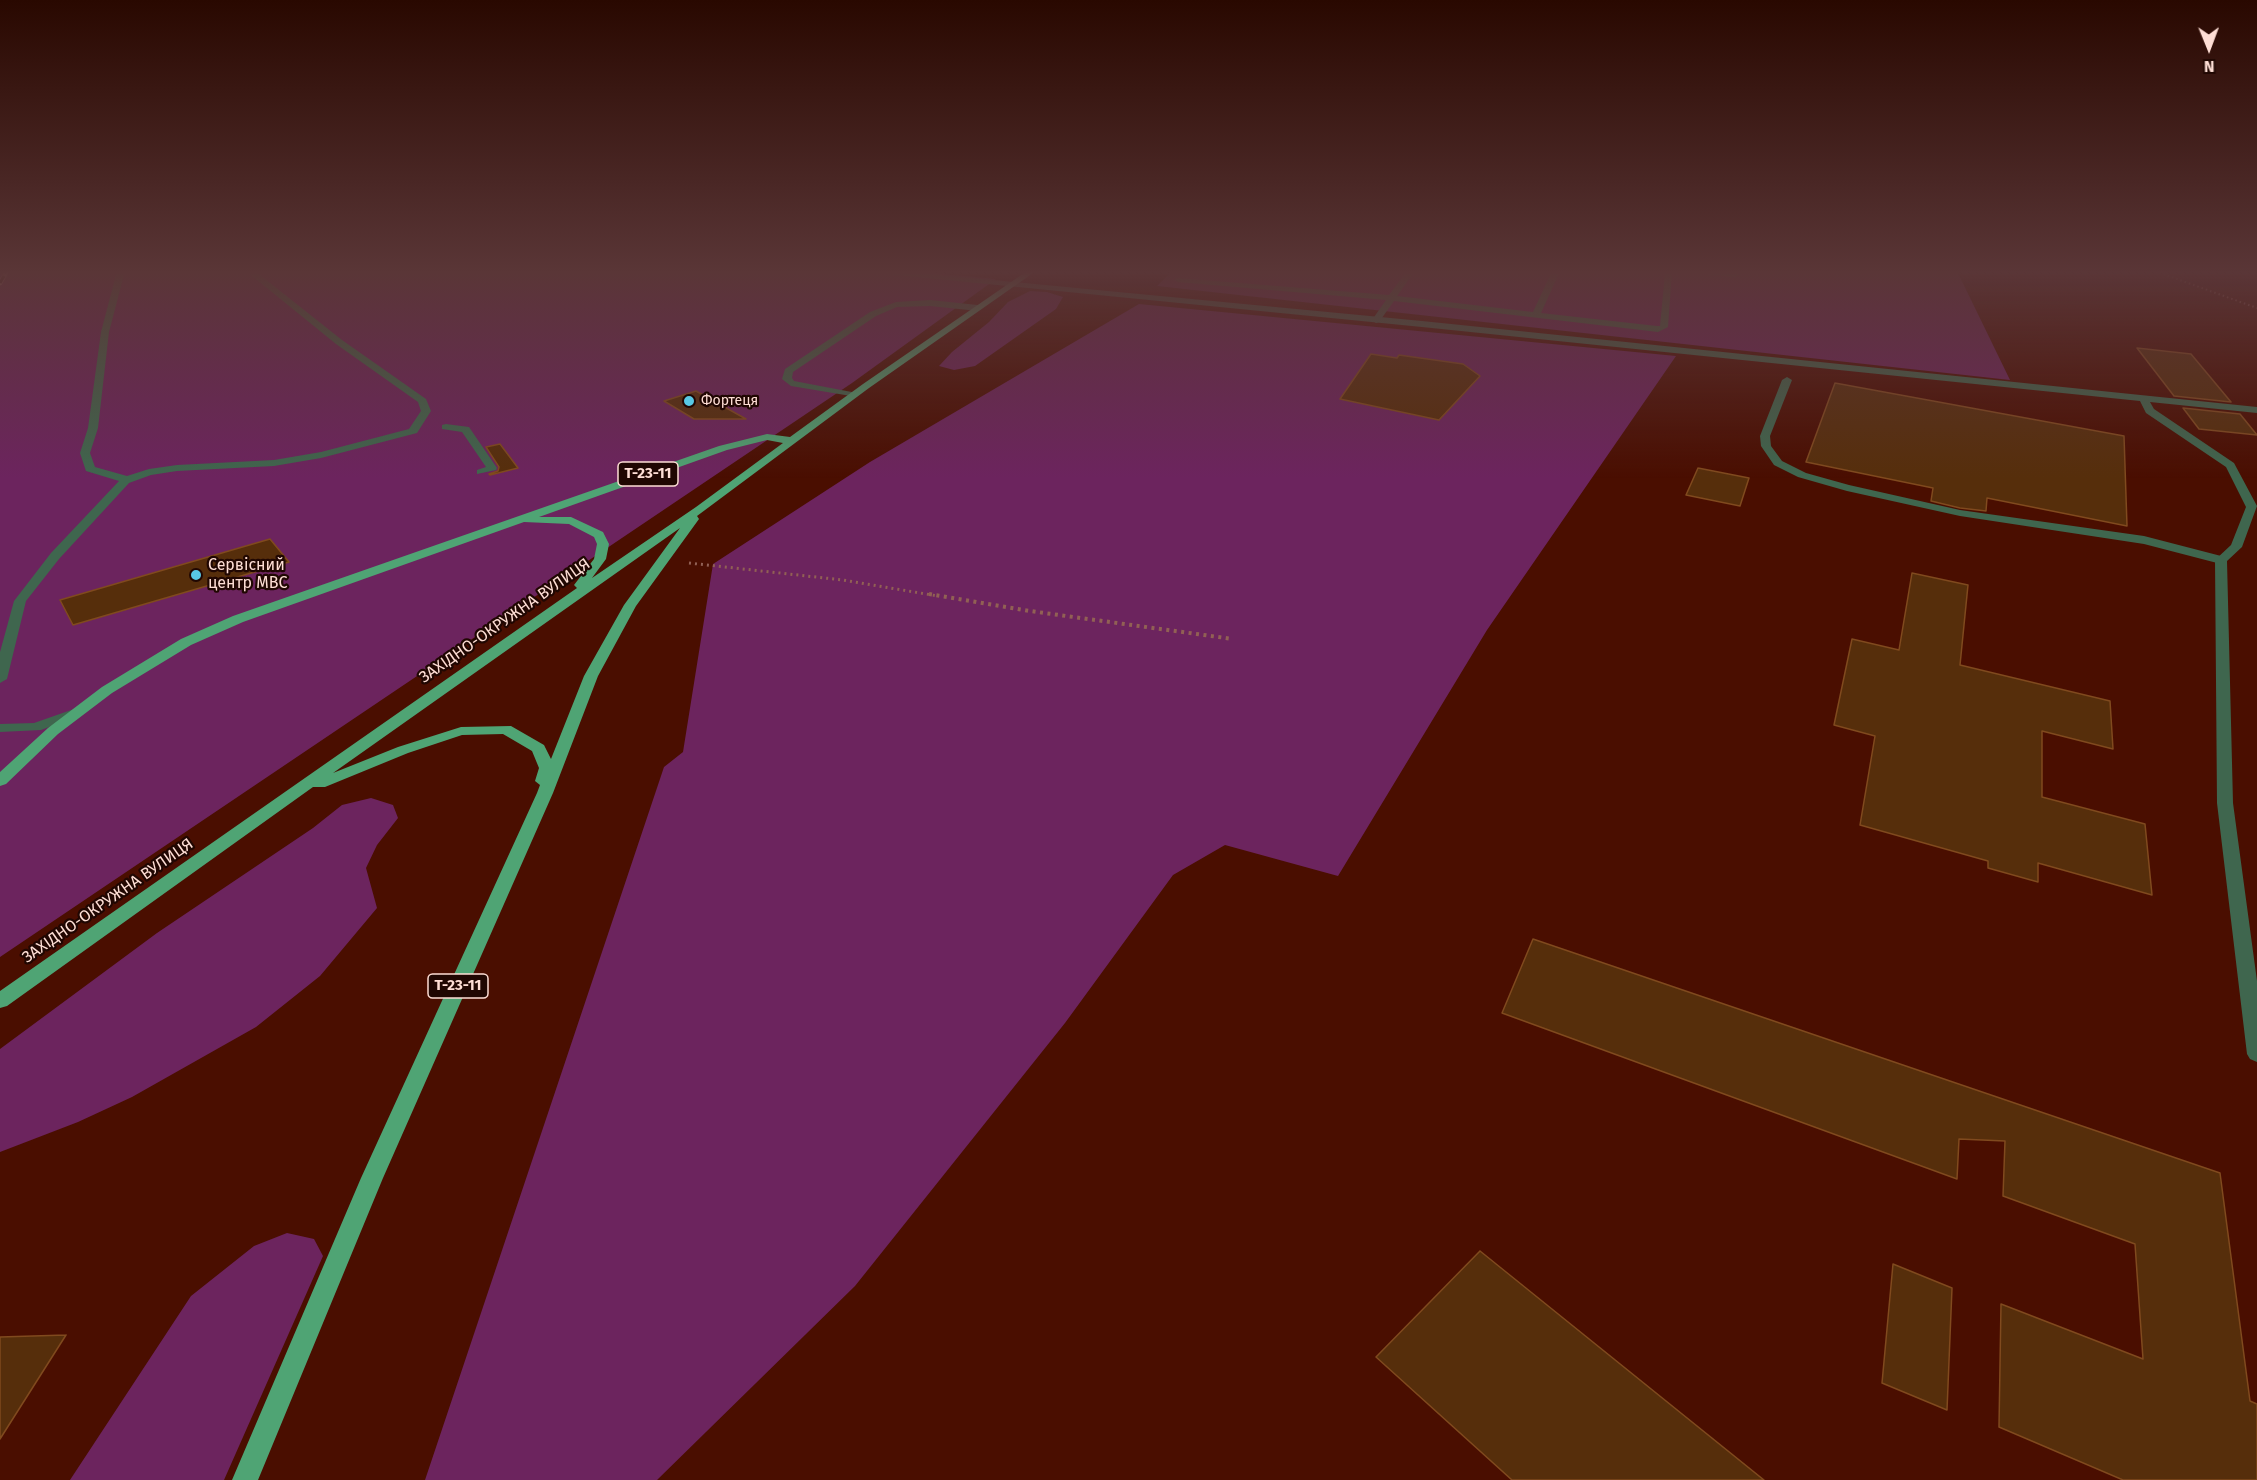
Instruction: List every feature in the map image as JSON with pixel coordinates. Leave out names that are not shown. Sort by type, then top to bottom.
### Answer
[{"type":"main road","name":"ЗАХІДНО-ОКРУЖНА ВУЛИЦЯ","points":[[0,1001],[700,509],[932,340]]},
{"type":"main road","name":"Т-23-11","points":[[0,782],[53,731],[146,665],[186,642],[238,619],[723,448],[767,437],[792,441]]},
{"type":"main road","name":"Т-23-11","points":[[245,1480],[372,1178],[532,821],[591,676],[630,605],[700,509]]},
{"type":"main road","points":[[505,524],[528,520],[571,521],[599,535],[603,544],[600,559],[585,580],[555,609]]},
{"type":"main road","points":[[294,794],[403,750],[451,734],[461,731],[506,729],[539,748],[547,768],[532,821]]},
{"type":"street","points":[[104,340],[93,428],[85,453],[90,469],[111,474],[274,463],[321,455],[412,430],[426,411],[422,401],[337,340]]},
{"type":"street","points":[[834,340],[788,371],[787,379],[791,383],[854,395]]},
{"type":"street","points":[[1571,340],[2257,410]]},
{"type":"street","points":[[1787,380],[1765,436],[1766,446],[1778,463],[1802,475],[1847,488],[1960,513],[2144,540],[2221,560]]},
{"type":"street","points":[[2144,399],[2150,411],[2230,465],[2252,507],[2236,547],[2221,560]]},
{"type":"street","points":[[446,427],[465,429],[476,443],[492,468],[481,472]]},
{"type":"street","points":[[0,679],[20,601],[55,556],[125,481],[149,472]]},
{"type":"street","points":[[111,474],[125,481]]},
{"type":"street","points":[[2221,560],[2225,803],[2257,1054]]},
{"type":"street","points":[[0,728],[36,727],[82,709]]},
{"type":"path","points":[[661,562],[713,564],[843,579],[1030,611],[1233,639]]},
{"type":"shaded area","points":[[0,340],[911,340],[852,383],[0,957]]},
{"type":"shaded area","points":[[967,340],[1012,340],[975,366],[954,370],[939,366]]},
{"type":"shaded area","points":[[1078,340],[1511,340],[1676,356],[1487,630],[1338,876],[1225,845],[1173,875],[1065,1023],[855,1286],[657,1480],[425,1480],[664,767],[683,752],[713,564],[870,462]]},
{"type":"shaded area","points":[[1648,340],[1991,340],[2010,380]]},
{"type":"shaded area","points":[[371,798],[393,805],[398,818],[377,845],[366,868],[377,908],[320,976],[256,1027],[132,1097],[78,1122],[0,1152],[0,1049],[157,933],[313,828],[342,805]]},
{"type":"shaded area","points":[[287,1233],[314,1239],[323,1256],[224,1480],[70,1480],[191,1296],[254,1246]]},
{"type":"building","points":[[2137,348],[2191,354],[2231,402],[2174,396]]},
{"type":"building","points":[[1371,354],[1397,358],[1399,355],[1463,364],[1480,376],[1439,420],[1340,399]]},
{"type":"building","points":[[1835,383],[2124,436],[2127,526],[1987,498],[1986,511],[1960,508],[1931,501],[1933,488],[1806,462]]},
{"type":"building","points":[[696,391],[746,419],[694,419],[664,401]]},
{"type":"building","points":[[2183,408],[2240,414],[2257,435],[2199,429]]},
{"type":"building","points":[[500,444],[518,468],[490,475],[498,471],[499,467],[486,447]]},
{"type":"building","points":[[1698,468],[1749,478],[1740,506],[1686,495]]},
{"type":"building","name":"Сервісний центр МВС","points":[[270,539],[289,562],[73,625],[60,600]]},
{"type":"building","points":[[1912,573],[1968,585],[1960,665],[2110,701],[2113,749],[2042,731],[2042,797],[2145,824],[2152,895],[2038,863],[2038,882],[1988,868],[1988,861],[1860,825],[1875,736],[1834,725],[1852,639],[1899,650]]},
{"type":"building","points":[[1533,939],[2220,1173],[2250,1401],[2257,1404],[2257,1480],[2123,1480],[1999,1427],[2001,1304],[2143,1359],[2135,1244],[2003,1196],[2005,1141],[1959,1139],[1957,1179],[1502,1013]]},
{"type":"building","points":[[1480,1251],[1764,1480],[1512,1480],[1376,1357]]},
{"type":"building","points":[[1893,1264],[1952,1288],[1947,1410],[1882,1383]]},
{"type":"building","points":[[66,1335],[0,1439],[0,1337]]},
{"type":"place","name":"Фортеця","points":[[689,401]]},
{"type":"place","name":"Сервісний центр МВС","points":[[196,575]]}]
